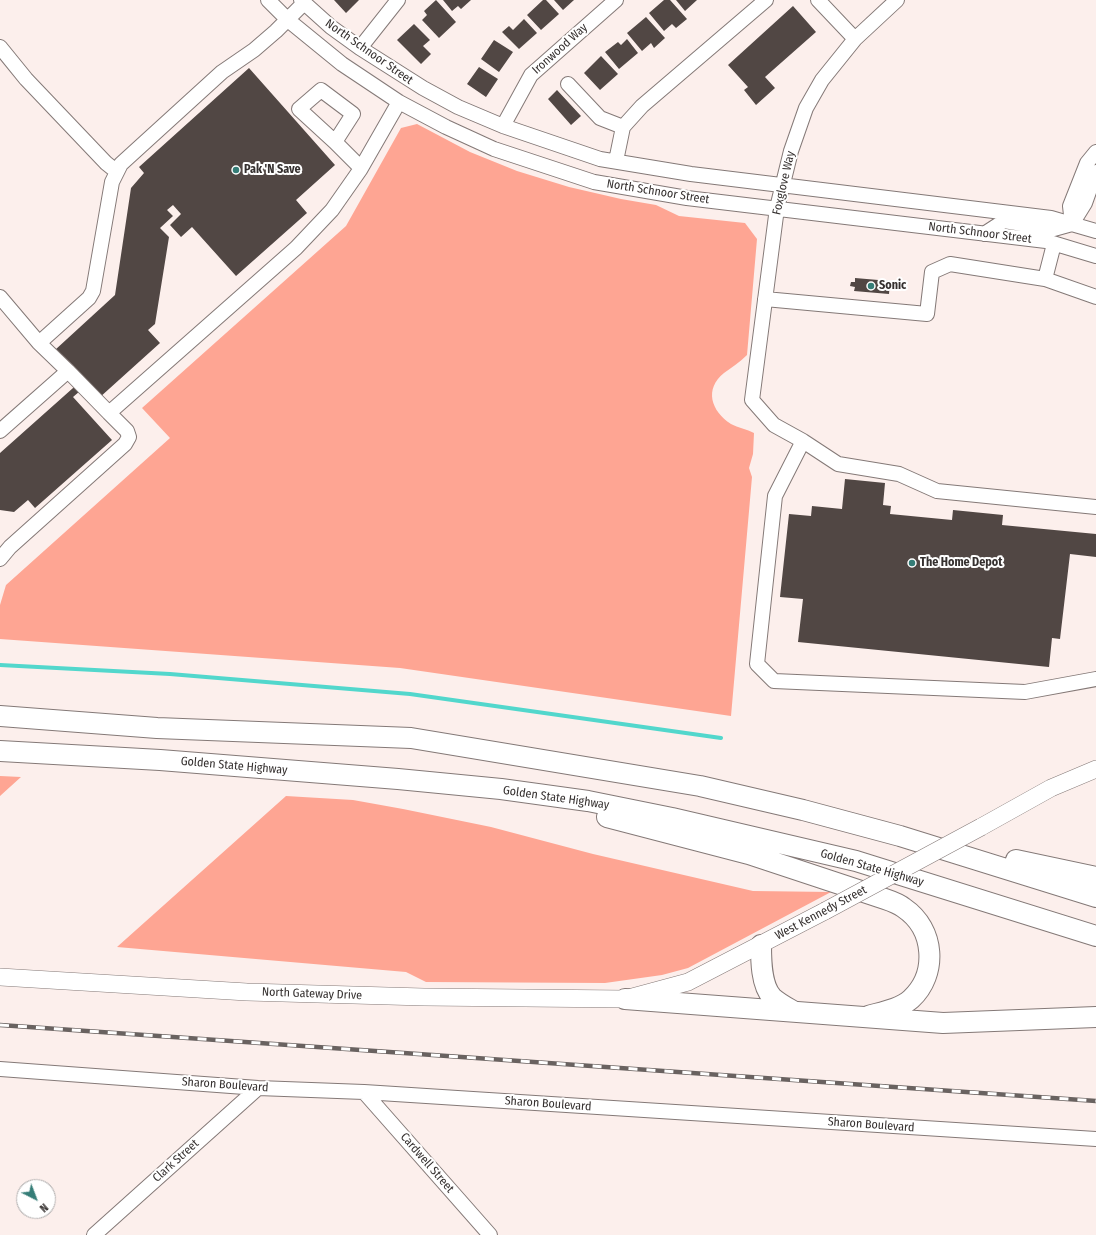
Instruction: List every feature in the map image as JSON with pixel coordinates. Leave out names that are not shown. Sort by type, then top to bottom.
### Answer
[{"type":"highway","points":[[0,716],[157,728],[411,738],[700,786],[803,810],[900,836],[1096,897]]},
{"type":"highway","name":"Golden State Highway","points":[[0,750],[160,760],[398,779],[501,789],[588,801],[672,818],[856,861],[1096,936]]},
{"type":"highway","points":[[501,789],[748,854],[885,899],[905,908],[921,925],[929,943],[930,962],[924,983],[910,999],[893,1009],[868,1016]]},
{"type":"highway","points":[[900,836],[1096,877]]},
{"type":"highway","points":[[761,945],[761,961],[765,983],[772,996],[793,1011]]},
{"type":"highway","points":[[625,999],[943,1022],[1096,1017]]},
{"type":"main road","name":"West Kennedy Street","points":[[625,999],[688,982],[825,911],[1051,788],[1096,769]]},
{"type":"main road","name":"North Gateway Drive","points":[[0,977],[255,992],[424,998],[625,999]]},
{"type":"street","name":"North Schnoor Street","points":[[268,0],[288,20],[342,64],[399,102],[446,127],[494,149],[594,182],[687,198],[777,208],[1054,244],[1096,256]]},
{"type":"street","points":[[360,48],[398,0]]},
{"type":"street","name":"Ironwood Way","points":[[503,126],[531,75],[616,0]]},
{"type":"street","points":[[616,161],[623,126],[642,106],[766,0]]},
{"type":"street","points":[[818,0],[854,39]]},
{"type":"street","name":"Foxglove Way","points":[[803,441],[774,425],[752,400],[777,208],[782,184],[806,108],[822,80],[854,39],[897,0]]},
{"type":"street","name":"North Schnoor Street","points":[[302,2],[360,48],[423,88],[458,107],[503,126],[600,159],[691,174],[1051,218],[1096,231]]},
{"type":"street","points":[[39,343],[89,298],[93,291],[112,182],[116,171],[121,164],[222,72],[254,50],[288,20],[302,2]]},
{"type":"street","points":[[0,47],[26,79],[106,163],[116,171]]},
{"type":"street","points":[[568,84],[600,118],[623,126]]},
{"type":"street","points":[[109,413],[296,248],[332,210],[361,168],[399,102]]},
{"type":"street","points":[[335,142],[361,168]]},
{"type":"street","points":[[1072,224],[1070,206],[1087,163],[1096,152]]},
{"type":"street","points":[[984,234],[1004,222],[1054,229],[1072,224],[1085,203],[1096,172]]},
{"type":"street","points":[[1045,279],[1054,244]]},
{"type":"street","points":[[765,299],[927,314],[932,272],[950,264],[1045,279],[1096,298]]},
{"type":"street","points":[[0,298],[39,343],[127,431],[129,437],[125,444],[10,547],[0,559]]},
{"type":"street","points":[[0,431],[68,371]]},
{"type":"street","points":[[1096,507],[937,491],[899,474],[838,464],[803,441],[775,496],[757,664],[774,681],[1025,692],[1096,679]]},
{"type":"street","name":"Sharon Boulevard","points":[[0,1069],[258,1088],[364,1092],[1096,1139]]},
{"type":"street","name":"Clark Street","points":[[94,1235],[258,1088]]},
{"type":"street","name":"Cardwell Street","points":[[364,1092],[490,1235]]},
{"type":"shaded area","points":[[417,124],[470,152],[517,171],[569,187],[621,199],[656,205],[679,216],[745,223],[757,239],[747,355],[718,379],[712,393],[712,400],[724,419],[731,424],[754,433],[753,454],[749,468],[752,477],[731,716],[400,668],[0,639],[0,605],[6,585],[170,438],[142,408],[346,226],[401,128]]},
{"type":"shaded area","points":[[0,776],[21,777],[0,796]]},
{"type":"shaded area","points":[[286,796],[353,800],[403,809],[491,827],[593,854],[753,891],[831,892],[688,968],[662,975],[605,983],[426,982],[406,972],[117,947]]},
{"type":"building","points":[[334,0],[359,0],[346,13]]},
{"type":"building","points":[[436,0],[456,22],[439,38],[422,20],[427,15],[424,11]]},
{"type":"building","points":[[443,0],[471,0],[461,9],[458,6],[452,11]]},
{"type":"building","points":[[543,0],[546,0],[559,14],[541,30],[527,15]]},
{"type":"building","points":[[554,0],[574,0],[563,10]]},
{"type":"building","points":[[664,0],[670,0],[687,19],[676,28],[672,24],[664,31],[649,13]]},
{"type":"building","points":[[676,0],[697,0],[685,11]]},
{"type":"building","points":[[793,6],[816,32],[765,77],[775,88],[756,105],[744,90],[748,87],[728,65]]},
{"type":"building","points":[[646,17],[665,38],[654,48],[651,43],[642,51],[627,33]]},
{"type":"building","points":[[524,19],[537,33],[519,49],[502,32],[509,26],[513,30]]},
{"type":"building","points":[[414,24],[430,40],[423,46],[431,54],[421,64],[397,40]]},
{"type":"building","points":[[627,39],[638,53],[619,69],[605,52],[618,42],[621,45]]},
{"type":"building","points":[[494,40],[513,52],[499,72],[481,59]]},
{"type":"building","points":[[601,56],[618,74],[600,90],[584,73]]},
{"type":"building","points":[[479,67],[498,79],[486,97],[467,84]]},
{"type":"building","points":[[249,68],[335,165],[296,200],[307,213],[236,276],[192,227],[181,237],[170,225],[181,214],[173,205],[167,210],[173,216],[160,228],[169,237],[155,324],[148,330],[160,343],[99,398],[87,385],[73,397],[112,440],[35,508],[28,500],[14,512],[0,510],[0,453],[82,380],[55,350],[115,295],[131,188],[144,173],[139,167]]},
{"type":"building","points":[[557,90],[581,116],[571,125],[548,99]]},
{"type":"building","name":"Sonic","points":[[855,278],[890,281],[889,294],[854,291],[855,287],[850,286],[851,282],[855,282]]},
{"type":"building","name":"The Home Depot","points":[[845,479],[885,483],[883,505],[891,506],[890,514],[952,520],[953,510],[1003,515],[1002,525],[1096,534],[1096,557],[1070,554],[1060,639],[1052,638],[1049,667],[798,642],[803,599],[780,597],[789,514],[811,516],[812,506],[842,509]]},
{"type":"waterway","points":[[0,665],[170,674],[410,694],[721,738]]},
{"type":"railway","points":[[0,1025],[1096,1101]]},
{"type":"place","name":"Pak 'N Save","points":[[236,170]]},
{"type":"place","name":"Sonic","points":[[871,286]]},
{"type":"place","name":"The Home Depot","points":[[912,563]]}]
